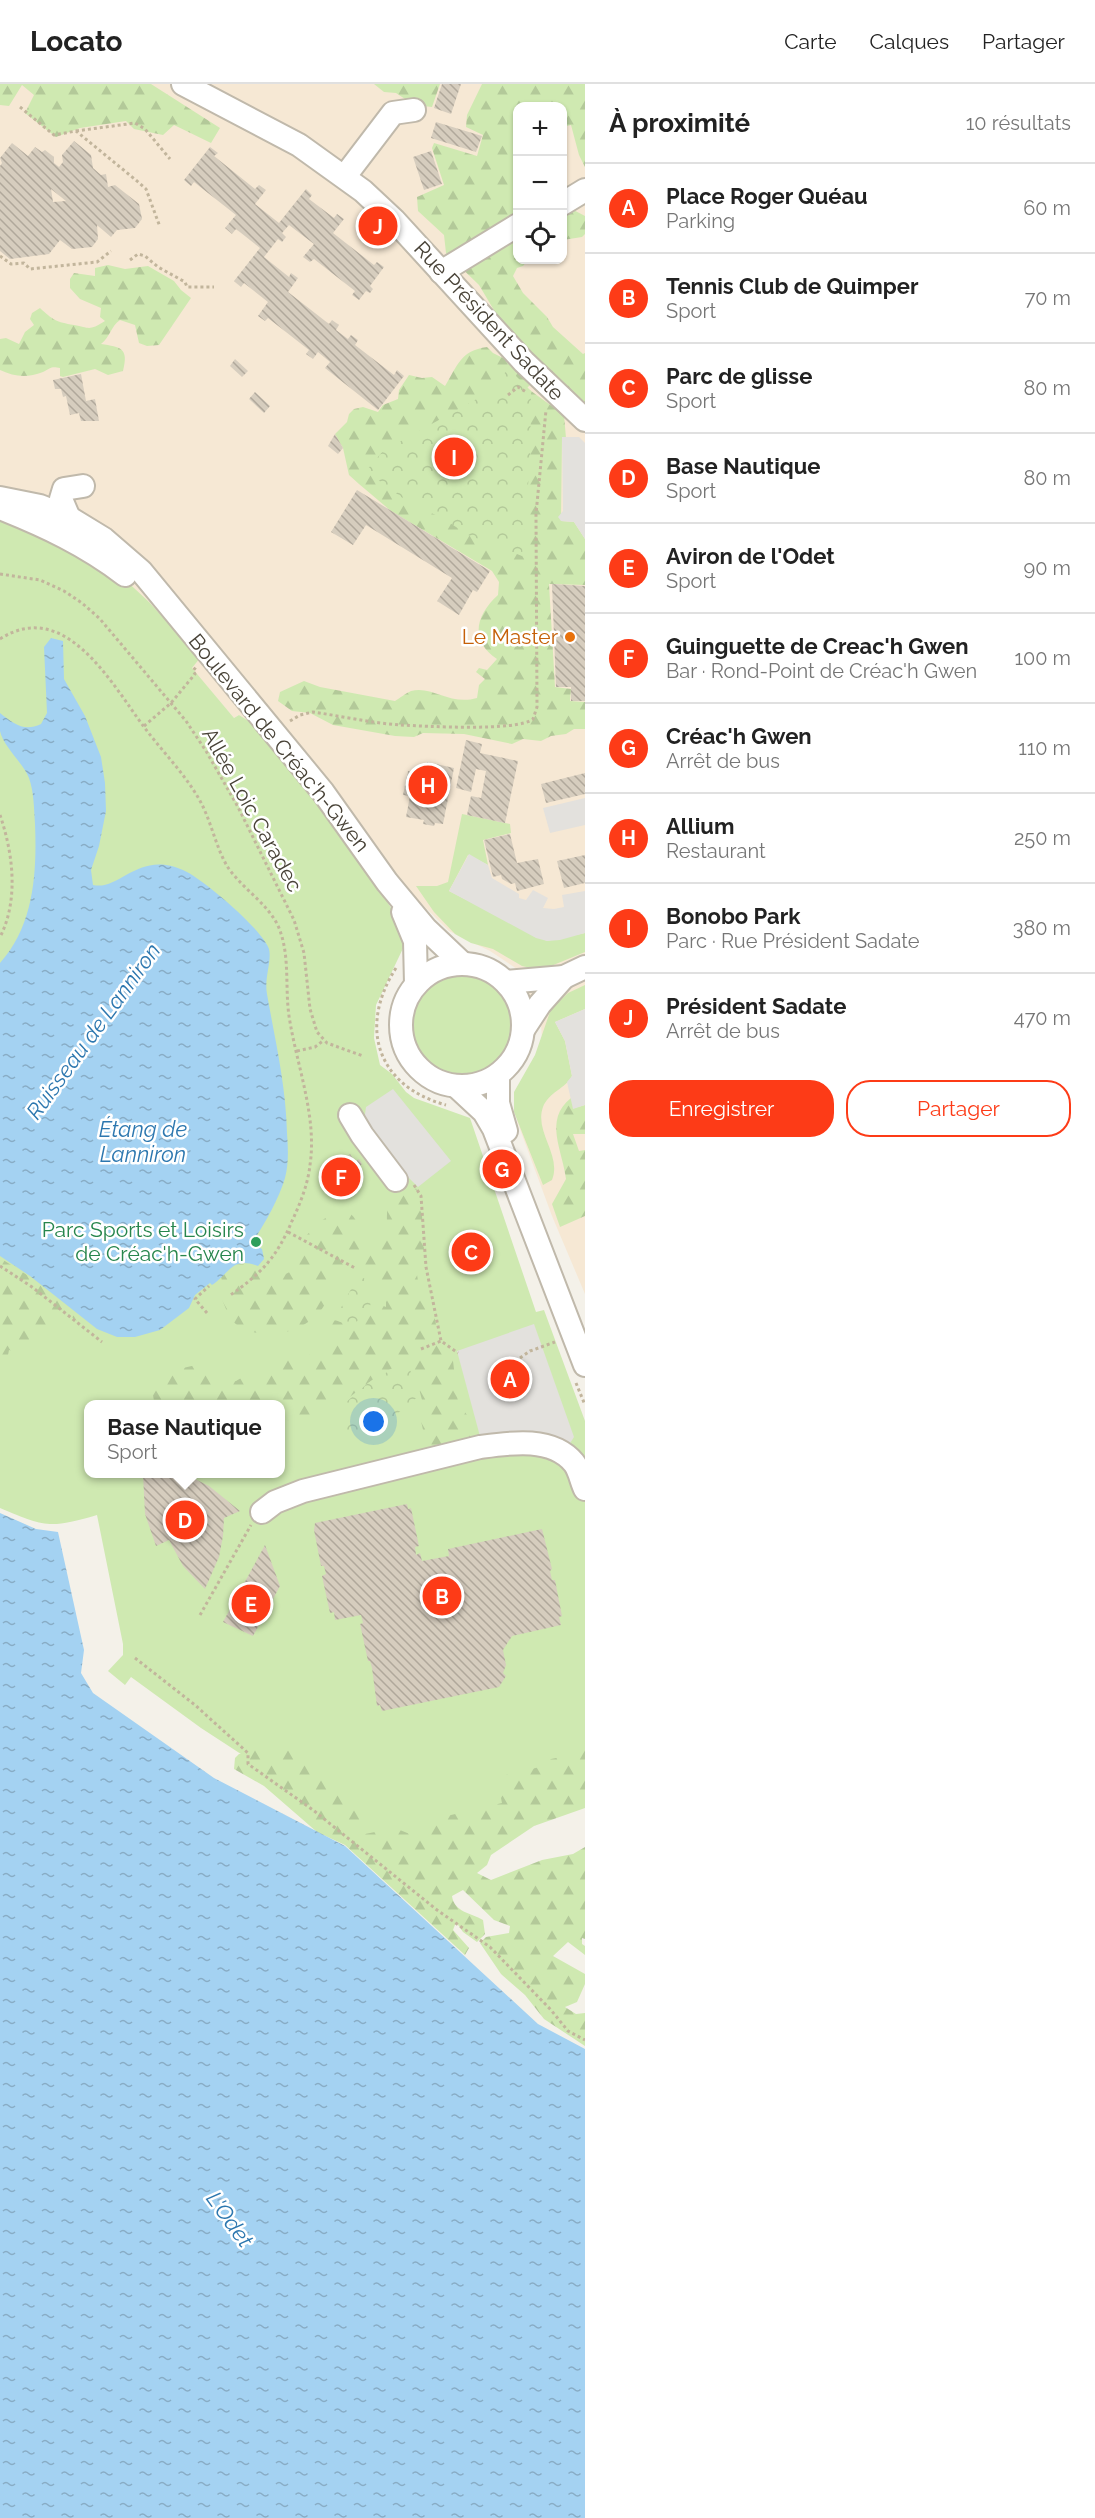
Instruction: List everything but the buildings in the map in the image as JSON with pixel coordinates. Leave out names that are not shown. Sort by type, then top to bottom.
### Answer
[{"type":"street","name":"Rue Président Sadate","points":[[183,84],[299,145],[345,176],[386,212],[552,389],[585,420]]},
{"type":"street","points":[[345,176],[393,113],[414,110]]},
{"type":"street","points":[[567,201],[585,190]]},
{"type":"street","points":[[567,216],[585,210]]},
{"type":"street","points":[[441,272],[513,228]]},
{"type":"street","points":[[82,486],[64,489],[64,508],[82,545]]},
{"type":"street","name":"Boulevard de Créac'h-Gwen","points":[[0,498],[64,508],[124,555],[153,585],[168,607],[210,653],[323,792],[387,882],[426,929],[463,964]]},
{"type":"street","name":"Boulevard de Créac'h-Gwen","points":[[0,508],[82,545],[168,607]]},
{"type":"street","points":[[22,517],[64,508],[94,517]]},
{"type":"street","name":"Boulevard de Créac'h-Gwen","points":[[387,882],[413,933],[417,952],[416,984]]},
{"type":"street","points":[[451,1095],[498,1075],[514,1057],[520,1045],[523,1030],[519,1004],[507,982],[485,969],[463,964],[443,967],[429,973],[408,994],[400,1019],[403,1045],[410,1060],[423,1073],[451,1095],[484,1112],[494,1129],[585,1365]]},
{"type":"street","points":[[507,982],[564,977],[585,967]]},
{"type":"street","points":[[523,1030],[540,1004],[564,977]]},
{"type":"street","points":[[498,1075],[498,1103],[504,1128],[585,1334]]},
{"type":"street","points":[[350,1115],[362,1135],[403,1181]]},
{"type":"street","points":[[262,1512],[275,1502],[303,1491],[480,1447],[508,1444],[541,1445],[561,1452],[577,1467],[585,1489]]},
{"type":"path","points":[[20,107],[54,135],[135,123],[145,129],[170,159]]},
{"type":"path","points":[[76,131],[146,189],[160,227]]},
{"type":"path","points":[[0,256],[11,264],[24,263],[30,269],[97,262],[111,251]]},
{"type":"path","points":[[130,260],[138,254],[145,256],[158,267],[185,282],[187,286],[214,286]]},
{"type":"path","points":[[287,722],[300,715],[313,712],[399,724],[491,726],[526,723],[533,718],[537,707],[536,514],[547,394],[552,389]]},
{"type":"path","name":"Allée Loic Caradec","points":[[0,574],[40,580],[72,596],[100,620],[195,734],[221,776],[264,856],[294,920],[306,961],[311,1017],[317,1032],[324,1040]]},
{"type":"path","points":[[0,639],[20,629],[38,627],[69,638],[96,661],[199,800],[232,874],[279,928],[286,957],[288,1011],[308,1109],[311,1162],[299,1207],[288,1232],[260,1274],[229,1296]]},
{"type":"path","points":[[144,726],[171,704],[195,674],[193,671],[210,653]]},
{"type":"path","points":[[0,815],[10,849],[12,885],[7,919],[0,937]]},
{"type":"path","points":[[401,959],[383,989],[379,1002],[376,1030],[380,1051],[394,1074],[409,1089],[427,1099],[451,1095]]},
{"type":"path","points":[[297,1052],[315,1047],[324,1040],[363,1056]]},
{"type":"path","points":[[403,1181],[420,1191],[422,1196],[426,1267],[441,1341],[458,1353]]},
{"type":"path","points":[[288,1232],[354,1268]]},
{"type":"path","points":[[0,1266],[32,1287],[102,1342]]},
{"type":"path","points":[[207,1313],[195,1299],[209,1286]]},
{"type":"path","points":[[421,1349],[441,1341]]},
{"type":"path","points":[[520,1358],[530,1351],[559,1341]]},
{"type":"path","points":[[200,1615],[253,1523],[262,1512]]},
{"type":"path","points":[[135,1658],[195,1705],[248,1753],[248,1764],[313,1810],[437,1910],[490,1947],[551,2010],[568,2031],[585,2040]]},
{"type":"shaded area","points":[[0,84],[585,84],[585,1294],[552,1216],[517,1121],[515,1106],[542,1039],[541,1025],[517,969],[490,951],[449,931],[312,795],[255,725],[239,715],[234,718],[191,668],[200,658],[0,520]]},
{"type":"shaded area","points":[[562,437],[579,437],[585,443],[585,539],[574,522],[561,521],[558,517],[563,511]]},
{"type":"shaded area","points":[[585,798],[585,825],[550,833],[543,808]]},
{"type":"shaded area","points":[[469,854],[488,865],[492,878],[519,894],[519,898],[526,900],[533,890],[548,898],[543,908],[564,907],[562,895],[585,891],[585,933],[560,940],[547,941],[536,938],[449,891]]},
{"type":"shaded area","points":[[585,1009],[585,1105],[573,1109],[567,1082],[572,1076],[565,1041],[555,1022]]},
{"type":"shaded area","points":[[393,1089],[451,1161],[418,1187],[364,1122],[366,1107]]},
{"type":"shaded area","points":[[534,1324],[574,1437],[567,1448],[481,1440],[457,1351]]},
{"type":"green space","points":[[0,84],[151,84],[220,128],[211,143],[174,125],[163,135],[134,129],[126,121],[80,128],[56,137],[25,113],[34,95],[22,85],[9,106],[0,105]]},
{"type":"green space","points":[[374,84],[440,84],[432,107],[414,105],[396,93],[384,92]]},
{"type":"green space","points":[[482,84],[585,84],[585,167],[579,155],[571,125],[567,126],[567,102],[513,102],[513,264],[525,264],[517,268],[513,276],[523,293],[547,317],[553,327],[583,354],[585,353],[585,408],[504,327],[479,285],[446,253],[444,235],[418,211],[417,197],[444,185],[432,148],[434,143],[477,156],[483,135],[466,127],[467,115]]},
{"type":"green space","points":[[567,207],[585,216],[585,234],[582,237],[567,239]]},
{"type":"green space","points":[[108,265],[125,269],[148,266],[174,281],[191,298],[159,345],[147,346],[139,343],[135,325],[120,320],[101,344],[122,350],[125,358],[123,371],[108,375],[95,369],[63,377],[60,376],[60,368],[57,367],[26,376],[0,370],[0,339],[6,338],[19,344],[25,332],[34,325],[30,319],[32,313],[40,308],[55,320],[83,327],[90,328],[105,321],[100,317],[101,308],[80,299],[70,288],[70,279],[74,273],[95,276],[95,268]]},
{"type":"green space","points":[[487,347],[507,360],[531,384],[527,388],[564,415],[566,438],[562,438],[561,521],[574,522],[585,539],[585,585],[549,584],[555,687],[571,689],[570,701],[585,702],[585,729],[574,729],[566,734],[551,736],[541,741],[523,739],[512,744],[464,734],[423,733],[414,737],[395,736],[333,725],[310,713],[292,711],[278,701],[280,692],[304,681],[320,687],[395,701],[411,691],[419,690],[450,698],[467,700],[477,698],[479,685],[485,679],[476,672],[479,668],[487,670],[497,659],[482,644],[479,627],[485,611],[498,595],[499,582],[492,571],[391,511],[349,475],[343,448],[335,434],[347,422],[349,414],[354,409],[363,407],[378,412],[383,405],[398,399],[399,390],[409,375],[422,378],[432,377],[445,386],[465,356]]},
{"type":"green space","points":[[507,367],[531,391],[530,462],[522,556],[468,535],[444,519],[408,502],[366,471],[383,451],[500,386]]},
{"type":"green space","name":"Parc Sports et Loisirs de Créac'h-Gwen","points":[[0,516],[120,575],[149,602],[200,658],[192,668],[234,718],[239,715],[255,725],[312,795],[380,890],[404,929],[407,940],[376,1005],[374,1038],[380,1065],[392,1074],[406,1092],[414,1098],[470,1118],[536,1312],[544,1310],[585,1421],[585,1788],[381,1874],[244,1756],[131,1677],[125,1685],[108,1671],[123,1655],[123,1644],[97,1515],[57,1524],[27,1519],[0,1508]]},
{"type":"green space","points":[[462,814],[510,824],[511,833],[483,840],[488,865],[468,855],[449,891],[547,941],[585,933],[585,952],[551,966],[535,969],[522,966],[493,949],[471,943],[455,934],[434,912],[416,886],[437,886],[448,882]]},
{"type":"green space","points":[[461,974],[490,982],[504,996],[512,1025],[504,1054],[490,1068],[461,1076],[432,1068],[418,1054],[410,1025],[418,996],[432,982]]},
{"type":"green space","points":[[585,985],[585,1009],[555,1022],[565,1041],[572,1076],[543,1107],[542,1125],[554,1162],[554,1171],[552,1180],[543,1185],[514,1112],[514,1092],[535,1055],[551,1009],[568,993]]},
{"type":"green space","points":[[571,1098],[574,1108],[585,1105],[585,1134],[573,1134],[579,1151],[585,1150],[585,1216],[560,1227],[552,1204],[566,1179],[556,1126],[558,1116]]},
{"type":"green space","points":[[405,1186],[417,1189],[421,1198],[425,1267],[416,1268],[418,1281],[428,1281],[439,1341],[451,1352],[458,1402],[478,1431],[480,1441],[432,1452],[424,1434],[418,1408],[422,1400],[416,1377],[406,1362],[380,1374],[347,1399],[339,1400],[310,1420],[303,1422],[285,1420],[285,1400],[154,1400],[152,1389],[167,1364],[174,1362],[183,1368],[196,1365],[224,1383],[236,1381],[248,1374],[263,1375],[279,1370],[288,1359],[306,1357],[332,1341],[335,1338],[323,1327],[332,1320],[347,1324],[355,1323],[372,1301],[386,1307],[386,1300],[390,1296],[395,1296],[394,1290],[386,1280],[379,1280],[352,1265],[348,1267],[338,1282],[326,1282],[325,1291],[328,1297],[313,1318],[290,1331],[262,1334],[237,1325],[232,1319],[221,1297],[224,1292],[221,1276],[234,1266],[253,1264],[258,1266],[262,1262],[265,1265],[262,1269],[265,1276],[271,1281],[296,1269],[294,1250],[320,1222],[340,1211],[349,1213],[356,1221],[361,1237],[372,1242],[379,1228],[387,1222],[391,1194]]},
{"type":"green space","points":[[0,1258],[27,1275],[85,1320],[80,1323],[69,1315],[57,1320],[49,1329],[51,1334],[47,1337],[29,1340],[16,1352],[9,1350],[7,1360],[0,1370]]},
{"type":"green space","points":[[363,1278],[373,1283],[375,1287],[370,1306],[354,1325],[343,1323],[338,1319],[343,1304],[358,1279]]},
{"type":"green space","points":[[405,1362],[414,1377],[420,1395],[369,1437],[345,1430],[344,1404],[368,1383]]},
{"type":"green space","points":[[585,1741],[585,1808],[534,1826],[491,1855],[487,1865],[477,1873],[491,1880],[542,1860],[573,1854],[585,1847],[585,1939],[582,1938],[582,1944],[585,1946],[585,1955],[568,1942],[553,1956],[585,1974],[585,1984],[577,2002],[565,2007],[576,2014],[585,2013],[585,2046],[544,2019],[525,1995],[501,1974],[480,1943],[486,1937],[509,1933],[510,1926],[494,1920],[463,1890],[452,1896],[456,1906],[483,1920],[485,1934],[477,1942],[463,1932],[456,1922],[453,1930],[469,1948],[465,1955],[345,1845],[317,1832],[264,1786],[234,1769],[235,1758],[239,1754],[248,1753],[251,1749],[272,1754],[294,1749],[302,1754],[303,1764],[339,1783],[354,1800],[365,1834],[395,1828],[417,1837],[415,1825],[417,1823],[502,1803],[497,1777],[544,1766],[551,1759],[571,1755]]},
{"type":"water","name":"Étang de Lanniron","points":[[51,638],[63,641],[64,679],[85,716],[101,757],[106,811],[99,846],[91,870],[93,885],[103,885],[131,872],[154,865],[167,865],[183,870],[204,883],[231,905],[264,940],[270,954],[266,988],[282,1080],[288,1156],[285,1178],[279,1195],[252,1243],[262,1249],[264,1259],[258,1266],[242,1263],[232,1267],[212,1285],[210,1283],[195,1295],[189,1308],[160,1330],[135,1337],[117,1337],[97,1329],[30,1276],[0,1256],[0,963],[20,932],[27,915],[34,879],[35,842],[31,783],[2,737],[0,713],[24,727],[41,724],[47,713],[44,647]]},
{"type":"water","name":"L'Odet","points":[[0,1513],[36,1529],[58,1532],[84,1650],[81,1673],[93,1693],[214,1778],[345,1846],[538,2024],[585,2049],[585,2518],[0,2518]]},
{"type":"place","name":"Président Sadate","points":[[378,226]]},
{"type":"place","name":"Bonobo Park","points":[[454,457]]},
{"type":"place","name":"Le Master","points":[[570,637]]},
{"type":"place","name":"Allium","points":[[428,785]]},
{"type":"place","name":"Créac'h Gwen","points":[[502,1169]]},
{"type":"place","name":"Guinguette de Creac'h Gwen","points":[[341,1177]]},
{"type":"place","name":"Parc Sports et Loisirs de Créac'h-Gwen","points":[[256,1242]]},
{"type":"place","name":"Parc de glisse","points":[[471,1252]]},
{"type":"place","name":"Place Roger Quéau","points":[[510,1379]]},
{"type":"place","name":"Base Nautique","points":[[185,1520]]},
{"type":"place","name":"Tennis Club de Quimper","points":[[442,1596]]},
{"type":"place","name":"Aviron de l'Odet","points":[[251,1604]]},
{"type":"water label","name":"Ruisseau de Lanniron","points":[[93,1031]]}]
